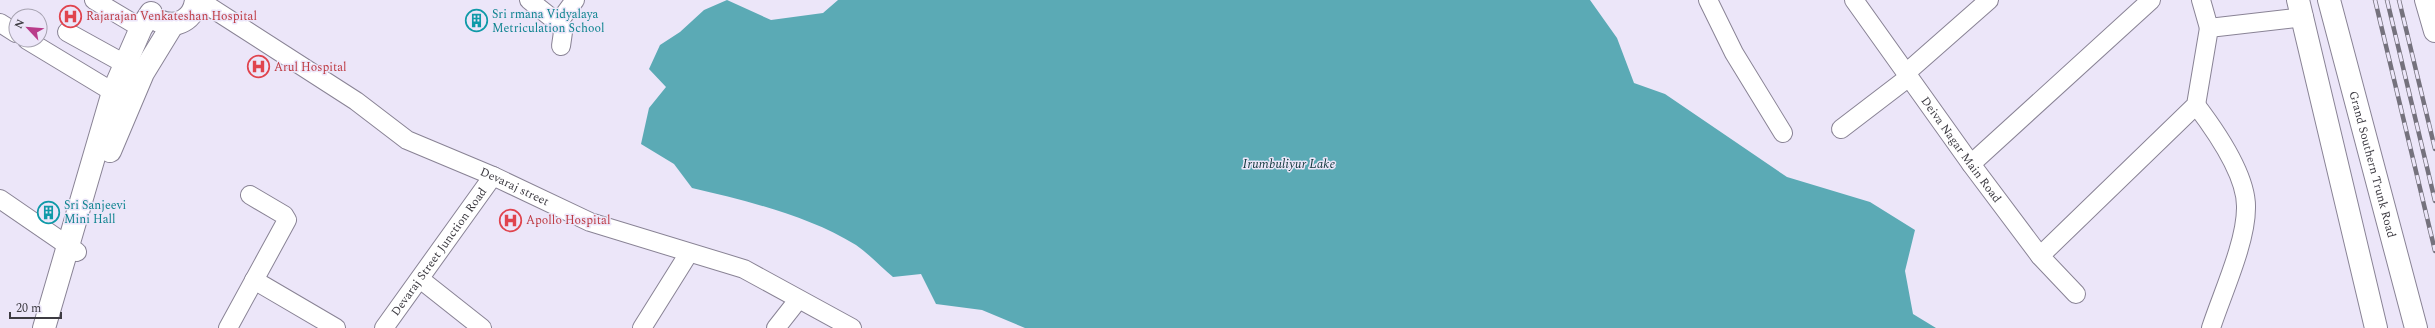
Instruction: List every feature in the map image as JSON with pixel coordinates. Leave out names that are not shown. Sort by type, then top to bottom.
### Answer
[{"type":"main road","points":[[58,328],[72,249],[113,92],[147,14],[161,22],[173,24],[187,19],[192,13],[198,0]]},
{"type":"main road","name":"Grand Southern Trunk Road","points":[[2329,0],[2416,328]]},
{"type":"main road","points":[[2426,0],[2435,31]]},
{"type":"main road","points":[[2301,9],[2376,328]]},
{"type":"main road","points":[[44,328],[72,249],[121,121],[143,73],[173,24]]},
{"type":"street","points":[[94,0],[147,14]]},
{"type":"street","name":"Devaraj street","points":[[198,0],[356,101],[407,140],[493,176],[590,222],[689,254],[744,269],[798,300],[852,328]]},
{"type":"street","points":[[529,0],[558,23],[564,32],[561,46]]},
{"type":"street","points":[[558,23],[575,0]]},
{"type":"street","points":[[1708,0],[1734,53],[1783,133]]},
{"type":"street","name":"Deiva Nagar Main Road","points":[[1854,0],[1971,164],[2040,256],[2076,294]]},
{"type":"street","points":[[1840,129],[1908,75],[1989,0]]},
{"type":"street","points":[[1971,164],[2151,0]]},
{"type":"street","points":[[2040,256],[2196,105],[2209,28],[2201,0]]},
{"type":"street","points":[[2209,28],[2301,9]]},
{"type":"street","points":[[67,32],[125,64]]},
{"type":"street","points":[[40,48],[113,92]]},
{"type":"street","points":[[2196,105],[2212,126],[2242,184],[2246,207],[2234,259],[2210,328]]},
{"type":"street","name":"Devaraj Street Junction Road","points":[[384,328],[493,176]]},
{"type":"street","points":[[228,328],[287,220],[284,215],[250,195]]},
{"type":"street","points":[[0,199],[72,249]]},
{"type":"street","points":[[642,328],[689,254]]},
{"type":"street","points":[[420,279],[482,328]]},
{"type":"street","points":[[254,280],[336,328]]},
{"type":"street","points":[[776,328],[798,300]]},
{"type":"water","name":"Irumbuliyur Lake","points":[[727,0],[771,20],[823,13],[838,0],[1590,0],[1617,38],[1634,83],[1665,94],[1787,177],[1870,202],[1915,230],[1905,271],[1913,314],[1936,328],[1025,328],[982,310],[936,304],[921,274],[893,277],[866,252],[856,245],[817,225],[776,210],[692,188],[674,164],[641,144],[649,108],[666,87],[649,69],[660,45],[680,32],[704,10]]},
{"type":"railway","points":[[2375,0],[2435,251]]},
{"type":"railway","points":[[2387,0],[2435,201]]},
{"type":"railway","points":[[2399,0],[2435,149]]},
{"type":"place","name":"Rajarajan Venkateshan Hospital","points":[[70,16]]},
{"type":"place","name":"Sri rmana Vidyalaya Metriculation School","points":[[476,21]]},
{"type":"place","name":"Arul Hospital","points":[[259,67]]},
{"type":"place","name":"Sri Sanjeevi Mini Hall","points":[[48,212]]},
{"type":"place","name":"Apollo Hospital","points":[[510,220]]}]
